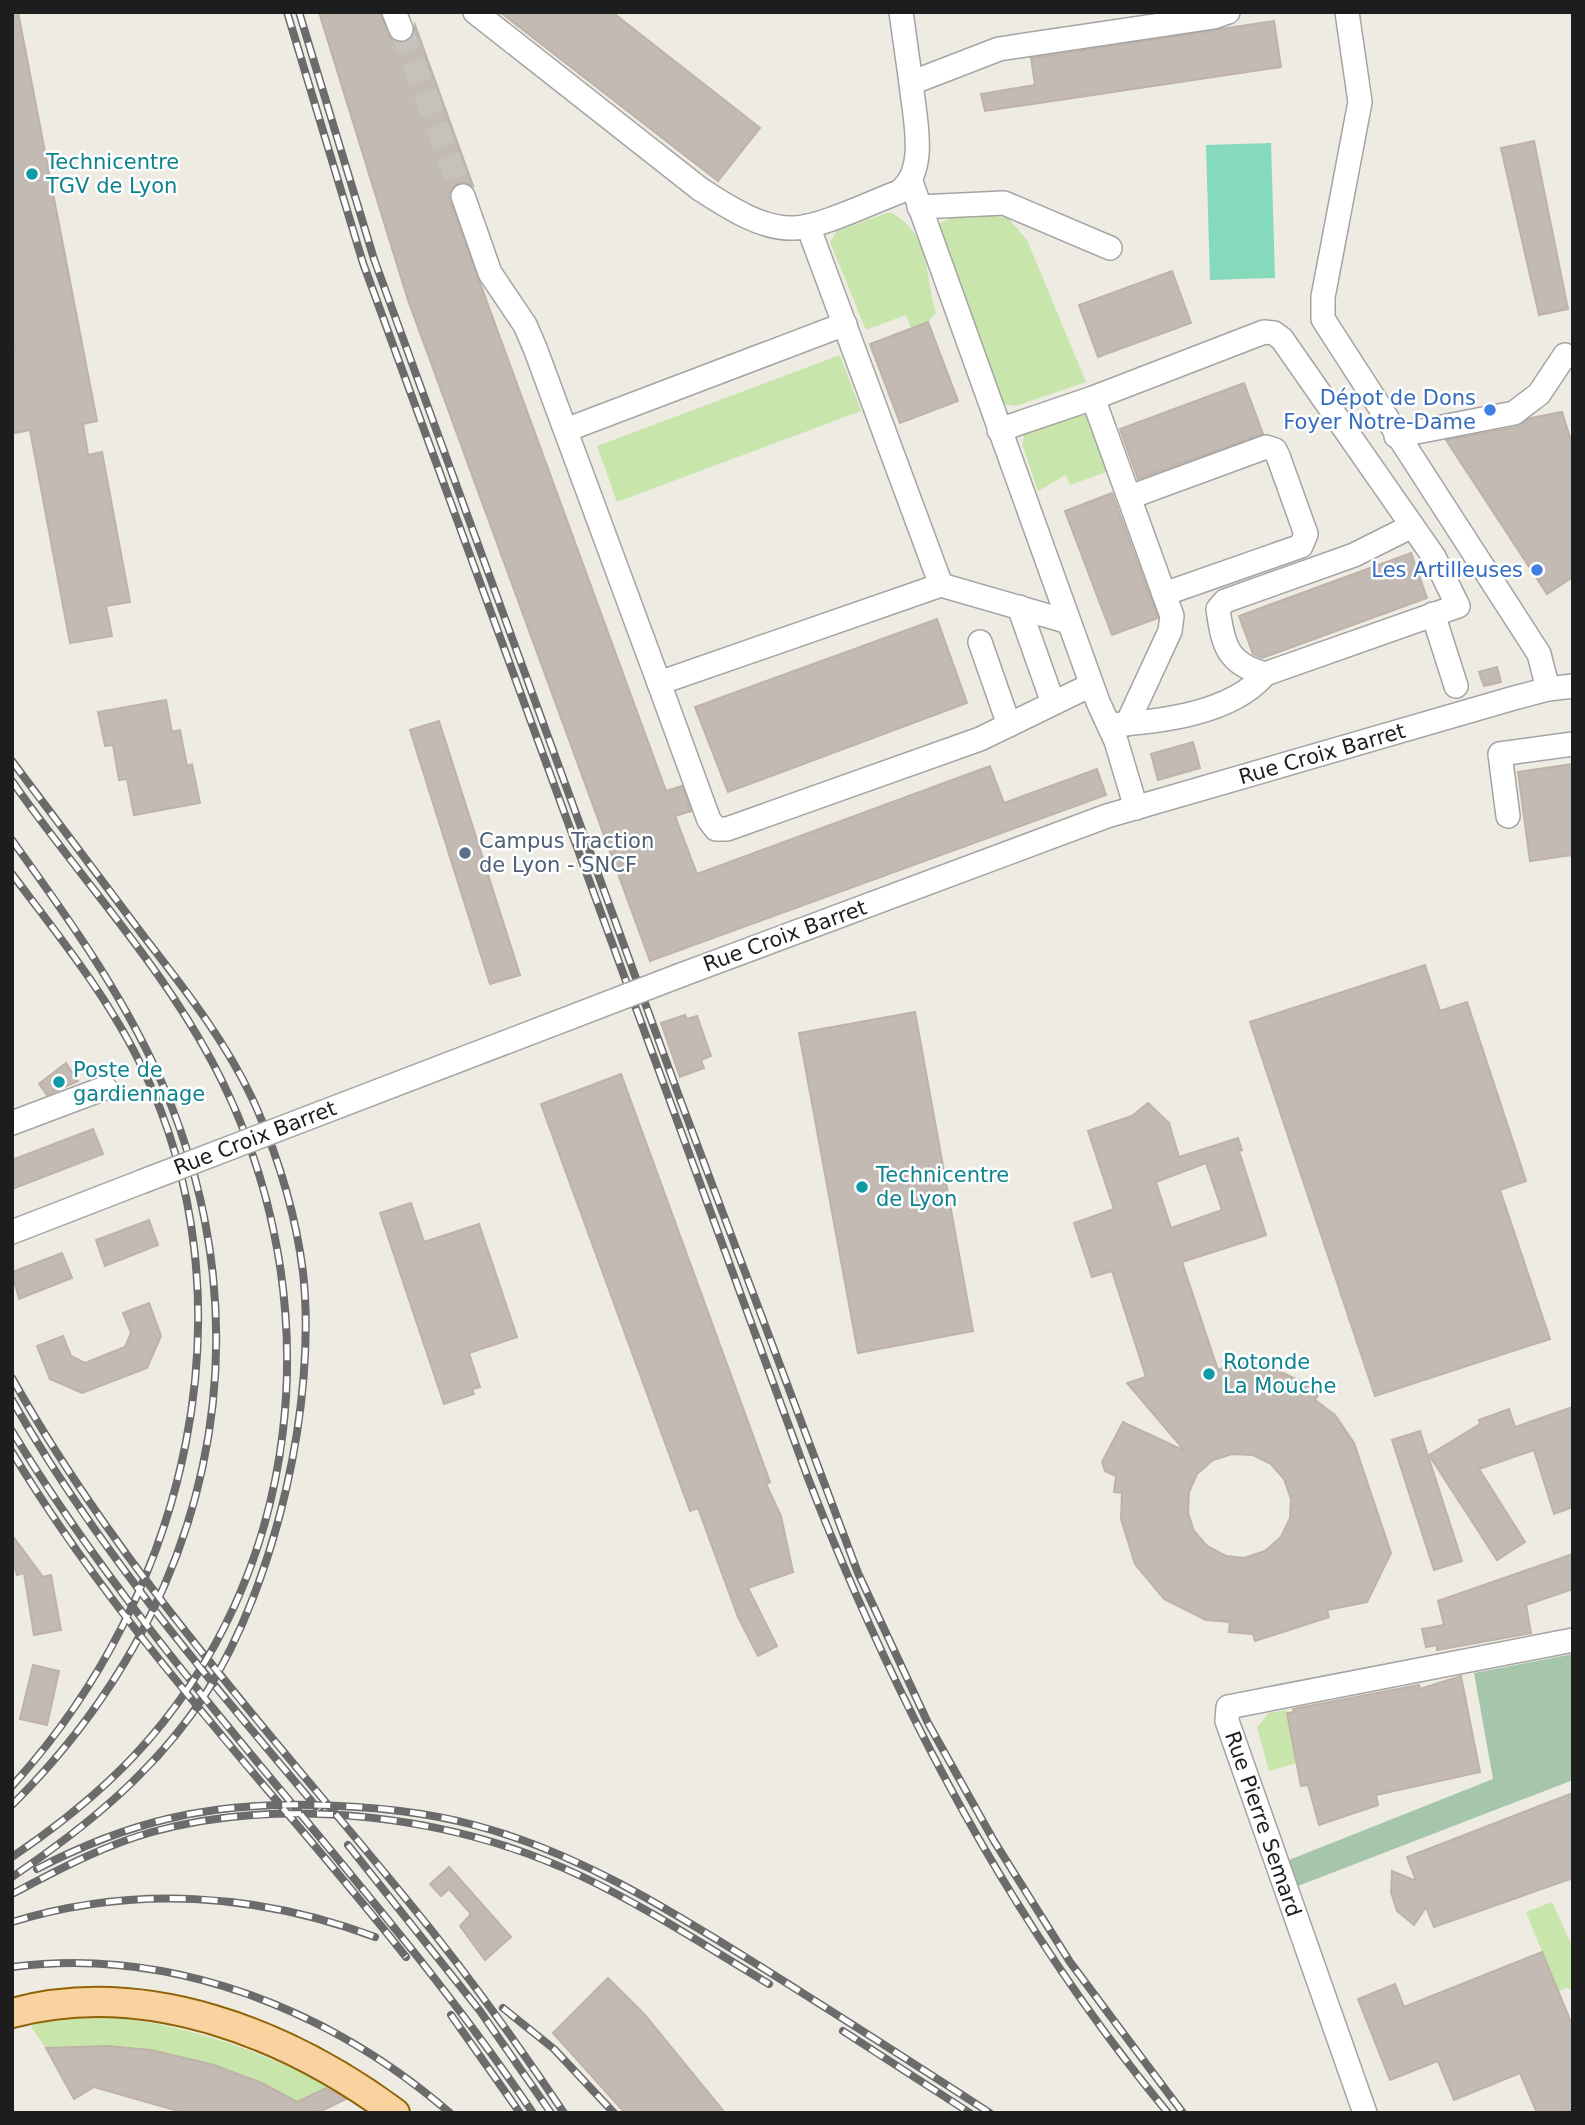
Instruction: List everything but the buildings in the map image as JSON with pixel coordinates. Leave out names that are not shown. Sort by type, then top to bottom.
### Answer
[{"type":"main road","points":[[12,2013],[40,2006],[116,2002],[196,2014],[277,2042],[363,2089],[395,2113]]},
{"type":"street","points":[[475,12],[719,202],[767,224],[796,229],[899,192],[911,182],[917,163],[911,83],[901,12]]},
{"type":"street","points":[[911,83],[999,49],[1214,17],[1228,12]]},
{"type":"street","points":[[1347,12],[1360,102],[1327,272],[1323,319],[1539,654],[1548,689]]},
{"type":"street","points":[[911,182],[1091,685],[1118,725],[1136,808]]},
{"type":"street","points":[[463,196],[491,273],[530,334],[709,820],[716,829],[727,829],[980,739],[1091,685]]},
{"type":"street","points":[[919,207],[1004,203],[1110,247]]},
{"type":"street","points":[[808,226],[941,585]]},
{"type":"street","points":[[566,430],[845,324]]},
{"type":"street","points":[[999,430],[1093,398],[1264,332],[1274,333],[1282,339],[1434,557],[1458,606],[1265,674],[1245,694],[1162,721],[1118,725]]},
{"type":"street","points":[[1396,436],[1514,413],[1539,394],[1565,355]]},
{"type":"street","points":[[1093,398],[1172,616],[1170,631],[1118,725]]},
{"type":"street","points":[[1130,497],[1266,447],[1275,450],[1278,456],[1306,534],[1301,546],[1164,594]]},
{"type":"street","points":[[1265,674],[1243,668],[1232,657],[1218,609],[1225,601],[1354,555],[1412,526]]},
{"type":"street","points":[[659,683],[941,585],[1069,622]]},
{"type":"street","points":[[1019,607],[1053,704]]},
{"type":"street","points":[[1433,614],[1456,686]]},
{"type":"street","points":[[980,642],[1009,725]]},
{"type":"street","name":"Rue Croix Barret","points":[[12,1232],[681,975],[1136,808],[1548,689],[1573,687]]},
{"type":"street","points":[[1508,816],[1500,754],[1573,744]]},
{"type":"street","points":[[12,1123],[105,1088]]},
{"type":"street","name":"Rue Pierre Semard","points":[[1365,2113],[1227,1720],[1228,1707],[1573,1640]]},
{"type":"green space","points":[[1271,143],[1275,278],[1210,280],[1206,145]]},
{"type":"green space","points":[[890,212],[913,231],[919,243],[936,313],[928,322],[911,328],[906,315],[866,330],[830,242],[837,231]]},
{"type":"green space","points":[[951,218],[1008,218],[1027,240],[1086,382],[1016,406],[1002,404],[941,237],[940,223]]},
{"type":"green space","points":[[840,355],[861,411],[617,502],[597,446]]},
{"type":"green space","points":[[1090,411],[1112,470],[1070,485],[1066,475],[1038,491],[1022,444],[1025,432]]},
{"type":"green space","points":[[1573,1654],[1573,1780],[1298,1886],[1289,1860],[1493,1779],[1474,1673]]},
{"type":"green space","points":[[1287,1710],[1297,1763],[1269,1771],[1257,1727],[1269,1713]]},
{"type":"green space","points":[[1552,1902],[1573,1948],[1573,1991],[1567,1988],[1558,1991],[1526,1912]]},
{"type":"green space","points":[[79,2015],[112,2017],[177,2028],[270,2058],[330,2086],[297,2102],[237,2074],[175,2056],[112,2047],[46,2048],[31,2027],[37,2021]]},
{"type":"tunnel","points":[[401,29],[463,196]]},
{"type":"railway","points":[[287,12],[363,263],[808,1478],[842,1563],[879,1647],[962,1810],[1058,1966],[1111,2041],[1168,2113]]},
{"type":"railway","points":[[299,12],[374,259],[680,1099],[858,1573],[928,1723],[994,1841],[1070,1962],[1183,2113]]},
{"type":"railway","points":[[12,761],[189,996],[246,1085],[286,1189],[300,1251],[306,1323],[304,1377],[286,1490],[253,1599],[231,1648],[187,1721],[143,1772],[67,1838],[12,1877]]},
{"type":"railway","points":[[12,781],[175,1000],[221,1079],[256,1164],[278,1253],[287,1343],[283,1433],[265,1521],[235,1605],[191,1684],[133,1757],[75,1810],[12,1857]]},
{"type":"railway","points":[[12,840],[74,928],[112,988],[162,1083],[196,1180],[213,1277],[215,1373],[202,1467],[175,1559],[134,1646],[80,1729],[12,1805]]},
{"type":"railway","points":[[12,874],[97,989],[140,1063],[176,1155],[194,1250],[197,1346],[186,1442],[161,1536],[122,1626],[73,1710],[12,1786]]},
{"type":"railway","points":[[12,1378],[99,1516],[148,1583],[448,1952],[508,2031],[564,2113]]},
{"type":"railway","points":[[12,1400],[80,1509],[117,1561],[196,1662],[319,1810]]},
{"type":"railway","points":[[12,1431],[70,1521],[133,1608],[405,1941],[471,2026],[533,2113]]},
{"type":"railway","points":[[12,1452],[101,1585],[150,1648],[406,1957]]},
{"type":"railway","points":[[37,1869],[104,1838],[137,1827],[170,1818],[238,1807],[312,1805],[373,1808],[434,1816],[474,1825],[549,1850],[656,1903],[990,2113]]},
{"type":"railway","points":[[12,1894],[80,1859],[152,1832],[204,1821],[259,1815],[314,1814],[370,1818],[426,1826],[532,1855],[629,1901],[769,1984]]},
{"type":"railway","points":[[348,1845],[480,2011],[551,2113]]},
{"type":"railway","points":[[12,1922],[57,1910],[103,1903],[195,1899],[286,1911],[375,1937]]},
{"type":"railway","points":[[12,1967],[72,1963],[131,1966],[189,1977],[246,1994],[301,2016],[354,2044],[404,2076],[450,2113]]},
{"type":"railway","points":[[503,2008],[554,2049],[614,2113]]},
{"type":"railway","points":[[451,2015],[520,2113]]},
{"type":"railway","points":[[843,2031],[970,2113]]},
{"type":"place","name":"Technicentre TGV de Lyon","points":[[32,174]]},
{"type":"place","name":"Dépot de Dons Foyer Notre-Dame","points":[[1490,410]]},
{"type":"place","name":"Les Artilleuses","points":[[1537,570]]},
{"type":"place","name":"Campus Traction de Lyon - SNCF","points":[[465,853]]},
{"type":"place","name":"Poste de gardiennage","points":[[59,1082]]},
{"type":"place","name":"Technicentre de Lyon","points":[[862,1187]]},
{"type":"place","name":"Rotonde La Mouche","points":[[1209,1374]]}]
